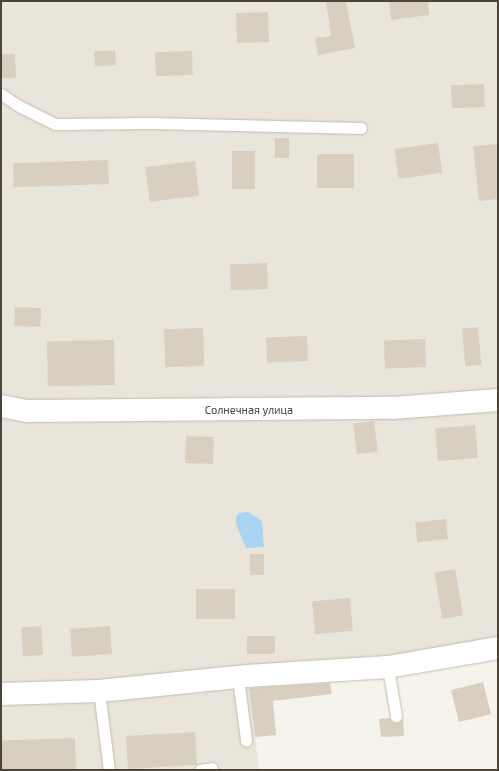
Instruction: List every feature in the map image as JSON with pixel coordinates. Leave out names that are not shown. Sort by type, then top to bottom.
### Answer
[{"type":"street","name":"Солнечная улица","points":[[1,406],[27,411],[377,408],[498,400]]},
{"type":"street","points":[[1,694],[99,691],[238,678],[388,667],[498,648]]},
{"type":"lane","points":[[1,94],[19,106],[55,124],[152,123],[361,128]]},
{"type":"lane","points":[[388,667],[396,716]]},
{"type":"lane","points":[[238,678],[246,740]]},
{"type":"lane","points":[[99,691],[109,770]]},
{"type":"lane","points":[[200,770],[212,768]]},
{"type":"shaded area","points":[[1,1],[498,1],[498,648],[249,687],[259,770],[1,770]]},
{"type":"water","points":[[248,512],[262,521],[264,547],[246,548],[236,524],[236,517],[239,513]]},
{"type":"building","points":[[326,1],[346,1],[355,48],[318,55],[315,38],[331,36]]},
{"type":"building","points":[[389,1],[428,1],[429,15],[391,20]]},
{"type":"building","points":[[268,12],[269,42],[237,43],[236,13]]},
{"type":"building","points":[[115,50],[116,65],[95,66],[94,51]]},
{"type":"building","points":[[192,51],[193,75],[156,76],[155,52]]},
{"type":"building","points":[[1,54],[15,54],[16,78],[2,78]]},
{"type":"building","points":[[484,84],[485,107],[452,108],[451,85]]},
{"type":"building","points":[[275,138],[289,138],[289,158],[275,158]]},
{"type":"building","points":[[438,143],[442,173],[399,179],[394,149]]},
{"type":"building","points":[[498,144],[498,199],[479,201],[473,146]]},
{"type":"building","points":[[232,151],[255,151],[255,189],[232,189]]},
{"type":"building","points":[[317,154],[354,154],[354,188],[317,188]]},
{"type":"building","points":[[108,160],[109,184],[14,187],[13,163]]},
{"type":"building","points":[[195,161],[199,196],[150,202],[145,167]]},
{"type":"building","points":[[267,263],[268,289],[231,290],[230,264]]},
{"type":"building","points":[[15,307],[41,308],[40,327],[14,326]]},
{"type":"building","points":[[478,327],[481,365],[465,366],[462,328]]},
{"type":"building","points":[[203,328],[204,366],[165,367],[164,329]]},
{"type":"building","points":[[307,336],[308,361],[267,362],[266,337]]},
{"type":"building","points":[[425,339],[426,367],[385,368],[384,340]]},
{"type":"building","points":[[114,340],[115,385],[48,386],[47,341]]},
{"type":"building","points":[[374,421],[378,452],[357,454],[353,424]]},
{"type":"building","points":[[475,425],[478,458],[438,461],[435,428]]},
{"type":"building","points":[[186,436],[214,437],[213,464],[185,463]]},
{"type":"building","points":[[446,519],[448,539],[417,542],[415,522]]},
{"type":"building","points":[[250,554],[264,554],[264,575],[250,575]]},
{"type":"building","points":[[455,569],[463,615],[442,619],[434,573]]},
{"type":"building","points":[[196,589],[235,589],[235,619],[196,619]]},
{"type":"building","points":[[350,598],[353,631],[315,634],[312,601]]},
{"type":"building","points":[[41,626],[43,655],[23,656],[21,627]]},
{"type":"building","points":[[110,626],[112,654],[72,657],[70,629]]},
{"type":"building","points":[[247,636],[275,636],[275,654],[247,654]]},
{"type":"building","points":[[483,682],[491,714],[459,722],[451,690]]},
{"type":"building","points":[[330,683],[332,694],[273,701],[276,735],[255,737],[249,688]]},
{"type":"building","points":[[390,718],[393,722],[397,723],[403,718],[404,736],[381,737],[379,719]]},
{"type":"building","points":[[195,732],[197,764],[128,769],[126,736]]},
{"type":"building","points":[[75,738],[76,770],[2,770],[1,741]]}]
